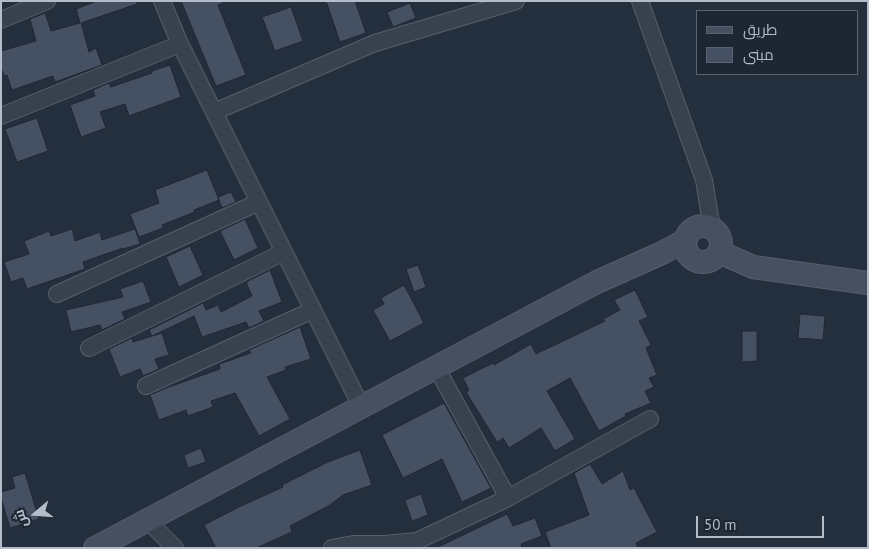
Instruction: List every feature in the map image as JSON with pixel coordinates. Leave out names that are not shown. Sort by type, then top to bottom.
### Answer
[{"type":"street","points":[[1,20],[47,1]]},
{"type":"street","points":[[162,1],[180,44],[361,406]]},
{"type":"street","points":[[214,112],[375,43],[516,1]]},
{"type":"street","points":[[640,1],[704,180],[712,228],[720,237],[721,243],[716,257],[707,262],[694,260],[687,250],[686,240]]},
{"type":"street","points":[[1,116],[180,44]]},
{"type":"street","points":[[57,294],[259,202]]},
{"type":"street","points":[[95,548],[597,282],[662,253],[686,240],[693,230],[705,226],[712,228]]},
{"type":"street","points":[[88,348],[284,252]]},
{"type":"street","points":[[719,252],[753,267],[868,283]]},
{"type":"street","points":[[146,386],[313,310]]},
{"type":"street","points":[[436,367],[508,498]]},
{"type":"street","points":[[332,548],[353,544],[417,541],[508,498],[650,419]]},
{"type":"street","points":[[148,521],[174,548]]},
{"type":"building","points":[[97,1],[136,1],[137,4],[81,23],[89,52],[96,48],[102,65],[55,82],[53,76],[12,90],[7,75],[4,76],[1,68],[1,51],[36,41],[30,19],[45,13],[51,31],[80,23],[76,9]]},
{"type":"building","points":[[181,1],[223,1],[223,3],[218,5],[246,75],[216,86]]},
{"type":"building","points":[[326,1],[355,1],[366,33],[340,42]]},
{"type":"building","points":[[410,3],[416,18],[393,27],[387,12]]},
{"type":"building","points":[[291,7],[303,41],[275,51],[262,17]]},
{"type":"building","points":[[170,65],[181,97],[129,116],[125,104],[100,112],[106,128],[81,137],[70,105],[95,96],[93,90],[109,83],[111,87]]},
{"type":"building","points":[[37,118],[48,151],[17,162],[5,129]]},
{"type":"building","points":[[207,170],[219,200],[162,225],[163,228],[139,237],[130,214],[159,203],[155,190]]},
{"type":"building","points":[[231,192],[236,202],[222,208],[218,197]]},
{"type":"building","points":[[245,219],[258,248],[234,260],[220,231]]},
{"type":"building","points":[[72,229],[75,241],[100,232],[102,240],[135,229],[140,244],[83,262],[85,269],[27,289],[23,278],[11,282],[4,262],[29,254],[24,241],[49,231],[51,236]]},
{"type":"building","points":[[190,246],[203,275],[179,287],[166,257]]},
{"type":"building","points":[[418,265],[426,287],[414,292],[406,269]]},
{"type":"building","points":[[270,270],[282,302],[259,311],[264,321],[249,328],[246,322],[202,337],[194,316],[152,336],[149,330],[203,303],[206,310],[218,305],[221,312],[252,296],[246,282]]},
{"type":"building","points":[[143,281],[151,302],[122,312],[125,319],[102,330],[100,325],[71,332],[66,310],[123,297],[120,289]]},
{"type":"building","points":[[404,285],[424,323],[390,341],[373,310],[384,304],[381,298]]},
{"type":"building","points":[[635,290],[648,317],[639,321],[651,345],[646,348],[657,375],[649,378],[654,387],[645,391],[651,403],[625,414],[626,416],[599,431],[570,378],[547,391],[575,439],[555,451],[541,428],[509,448],[503,438],[497,442],[466,392],[469,390],[463,378],[493,363],[494,365],[531,344],[536,354],[605,321],[603,319],[620,310],[614,300]]},
{"type":"building","points":[[800,314],[825,316],[823,340],[798,338]]},
{"type":"building","points":[[300,327],[311,359],[285,367],[286,370],[267,377],[290,419],[259,436],[235,393],[211,401],[213,407],[188,416],[186,410],[159,420],[150,395],[220,369],[219,364],[251,353],[249,350]]},
{"type":"building","points":[[742,331],[757,331],[757,361],[742,362]]},
{"type":"building","points":[[162,333],[169,355],[155,359],[159,369],[143,376],[140,369],[120,377],[109,349],[132,338],[133,342]]},
{"type":"building","points":[[444,403],[491,488],[462,502],[442,459],[403,478],[382,435]]},
{"type":"building","points":[[201,448],[206,462],[188,468],[184,455]]},
{"type":"building","points":[[360,450],[372,485],[343,495],[330,505],[290,526],[292,532],[256,548],[216,548],[204,525],[283,487],[282,485],[328,462]]},
{"type":"building","points":[[590,464],[602,484],[623,471],[630,490],[634,488],[657,532],[636,543],[638,548],[551,548],[545,532],[589,515],[574,473]]},
{"type":"building","points":[[25,473],[39,519],[10,528],[1,492],[15,488],[12,477]]},
{"type":"building","points":[[421,494],[428,515],[412,521],[405,500]]},
{"type":"building","points":[[507,514],[513,526],[535,518],[542,536],[521,544],[522,548],[436,548]]}]
